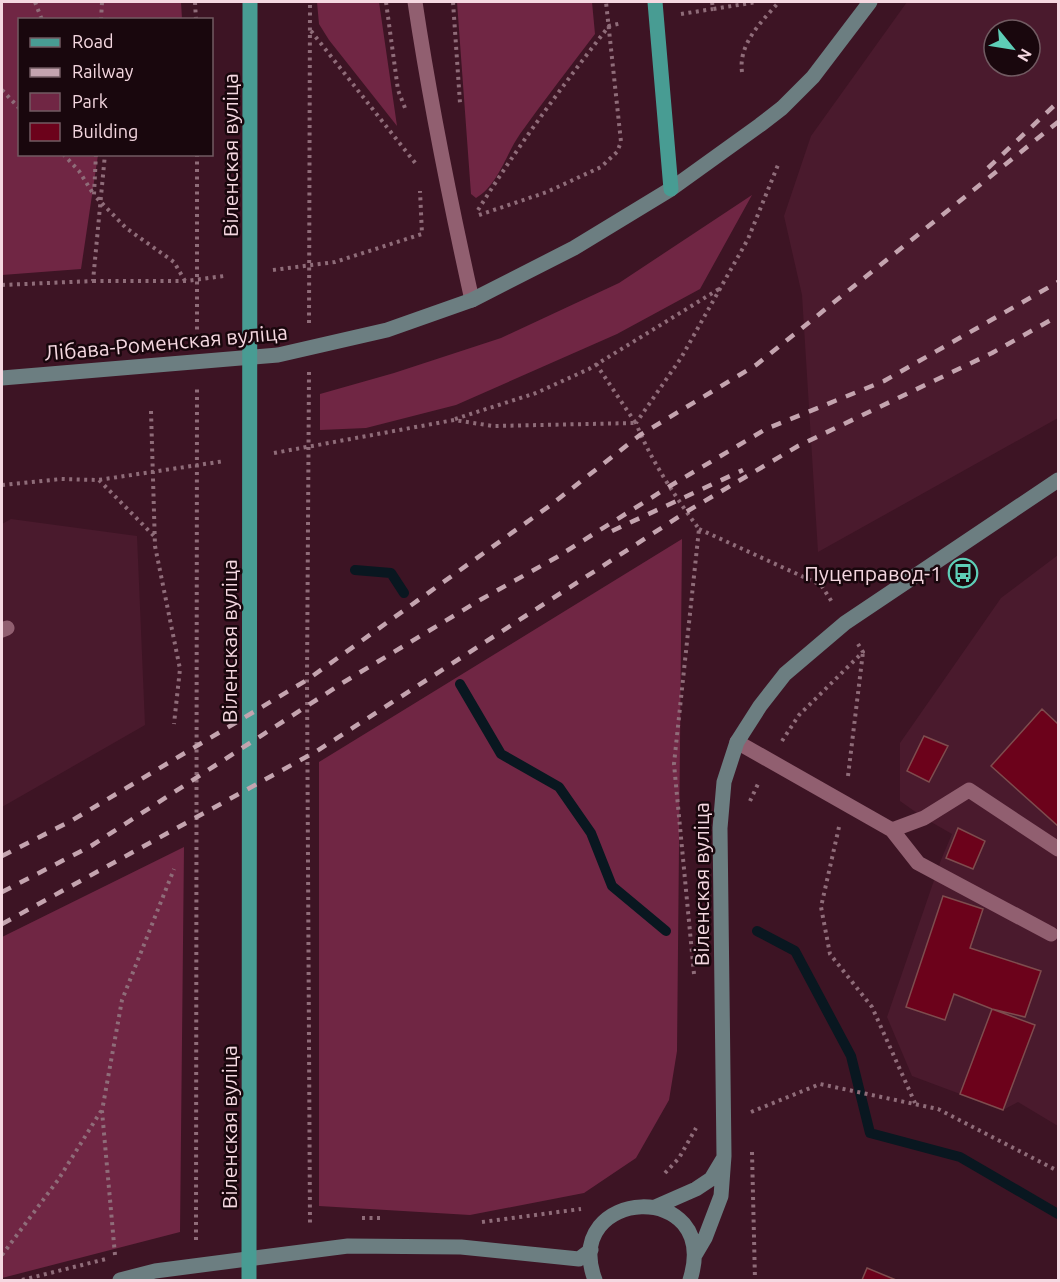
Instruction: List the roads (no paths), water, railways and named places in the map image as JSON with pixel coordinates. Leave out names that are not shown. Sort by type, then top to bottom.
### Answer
[{"type":"main road","name":"Віленская вуліца","points":[[249,1281],[250,2]]},
{"type":"main road","points":[[656,2],[670,189]]},
{"type":"main road","name":"Лібава-Роменская вуліца","points":[[2,378],[278,355],[387,330],[472,300],[574,248],[670,189],[782,108],[813,78],[870,2]]},
{"type":"main road","name":"Віленская вуліца","points":[[690,1281],[695,1255],[705,1238],[722,1196],[724,1156],[720,828],[724,782],[737,742],[760,706],[785,674],[844,623],[1059,480]]},
{"type":"main road","points":[[656,1207],[696,1189],[711,1179],[724,1156]]},
{"type":"main road","points":[[593,1274],[591,1250],[595,1235],[604,1222],[617,1212],[642,1206],[656,1207],[673,1216],[687,1230],[695,1255]]},
{"type":"main road","points":[[120,1281],[155,1271],[348,1246],[461,1247],[560,1259],[579,1259],[591,1250]]},
{"type":"main road","points":[[560,1259],[593,1274]]},
{"type":"lane","points":[[415,2],[424,60],[472,300]]},
{"type":"lane","points":[[737,742],[892,830],[918,863],[1051,934]]},
{"type":"lane","points":[[892,830],[924,818],[969,790],[1059,849]]},
{"type":"waterway","points":[[355,570],[391,573],[404,593]]},
{"type":"waterway","points":[[460,684],[501,754],[559,787],[591,833],[612,886],[666,931]]},
{"type":"waterway","points":[[757,931],[795,951],[851,1056],[870,1133],[960,1157],[1058,1214]]},
{"type":"railway","points":[[988,168],[1058,102]]},
{"type":"railway","points":[[2,856],[71,821],[307,680],[552,504],[640,435],[756,365],[1058,122]]},
{"type":"railway","points":[[2,892],[91,846],[344,682],[480,600],[557,557],[766,429],[884,381],[1058,282]]},
{"type":"railway","points":[[2,924],[317,751],[686,512],[798,446],[992,353],[1058,316]]},
{"type":"railway","points":[[612,531],[743,470]]},
{"type":"place","name":"Пуцеправод-1","points":[[963,573]]}]
